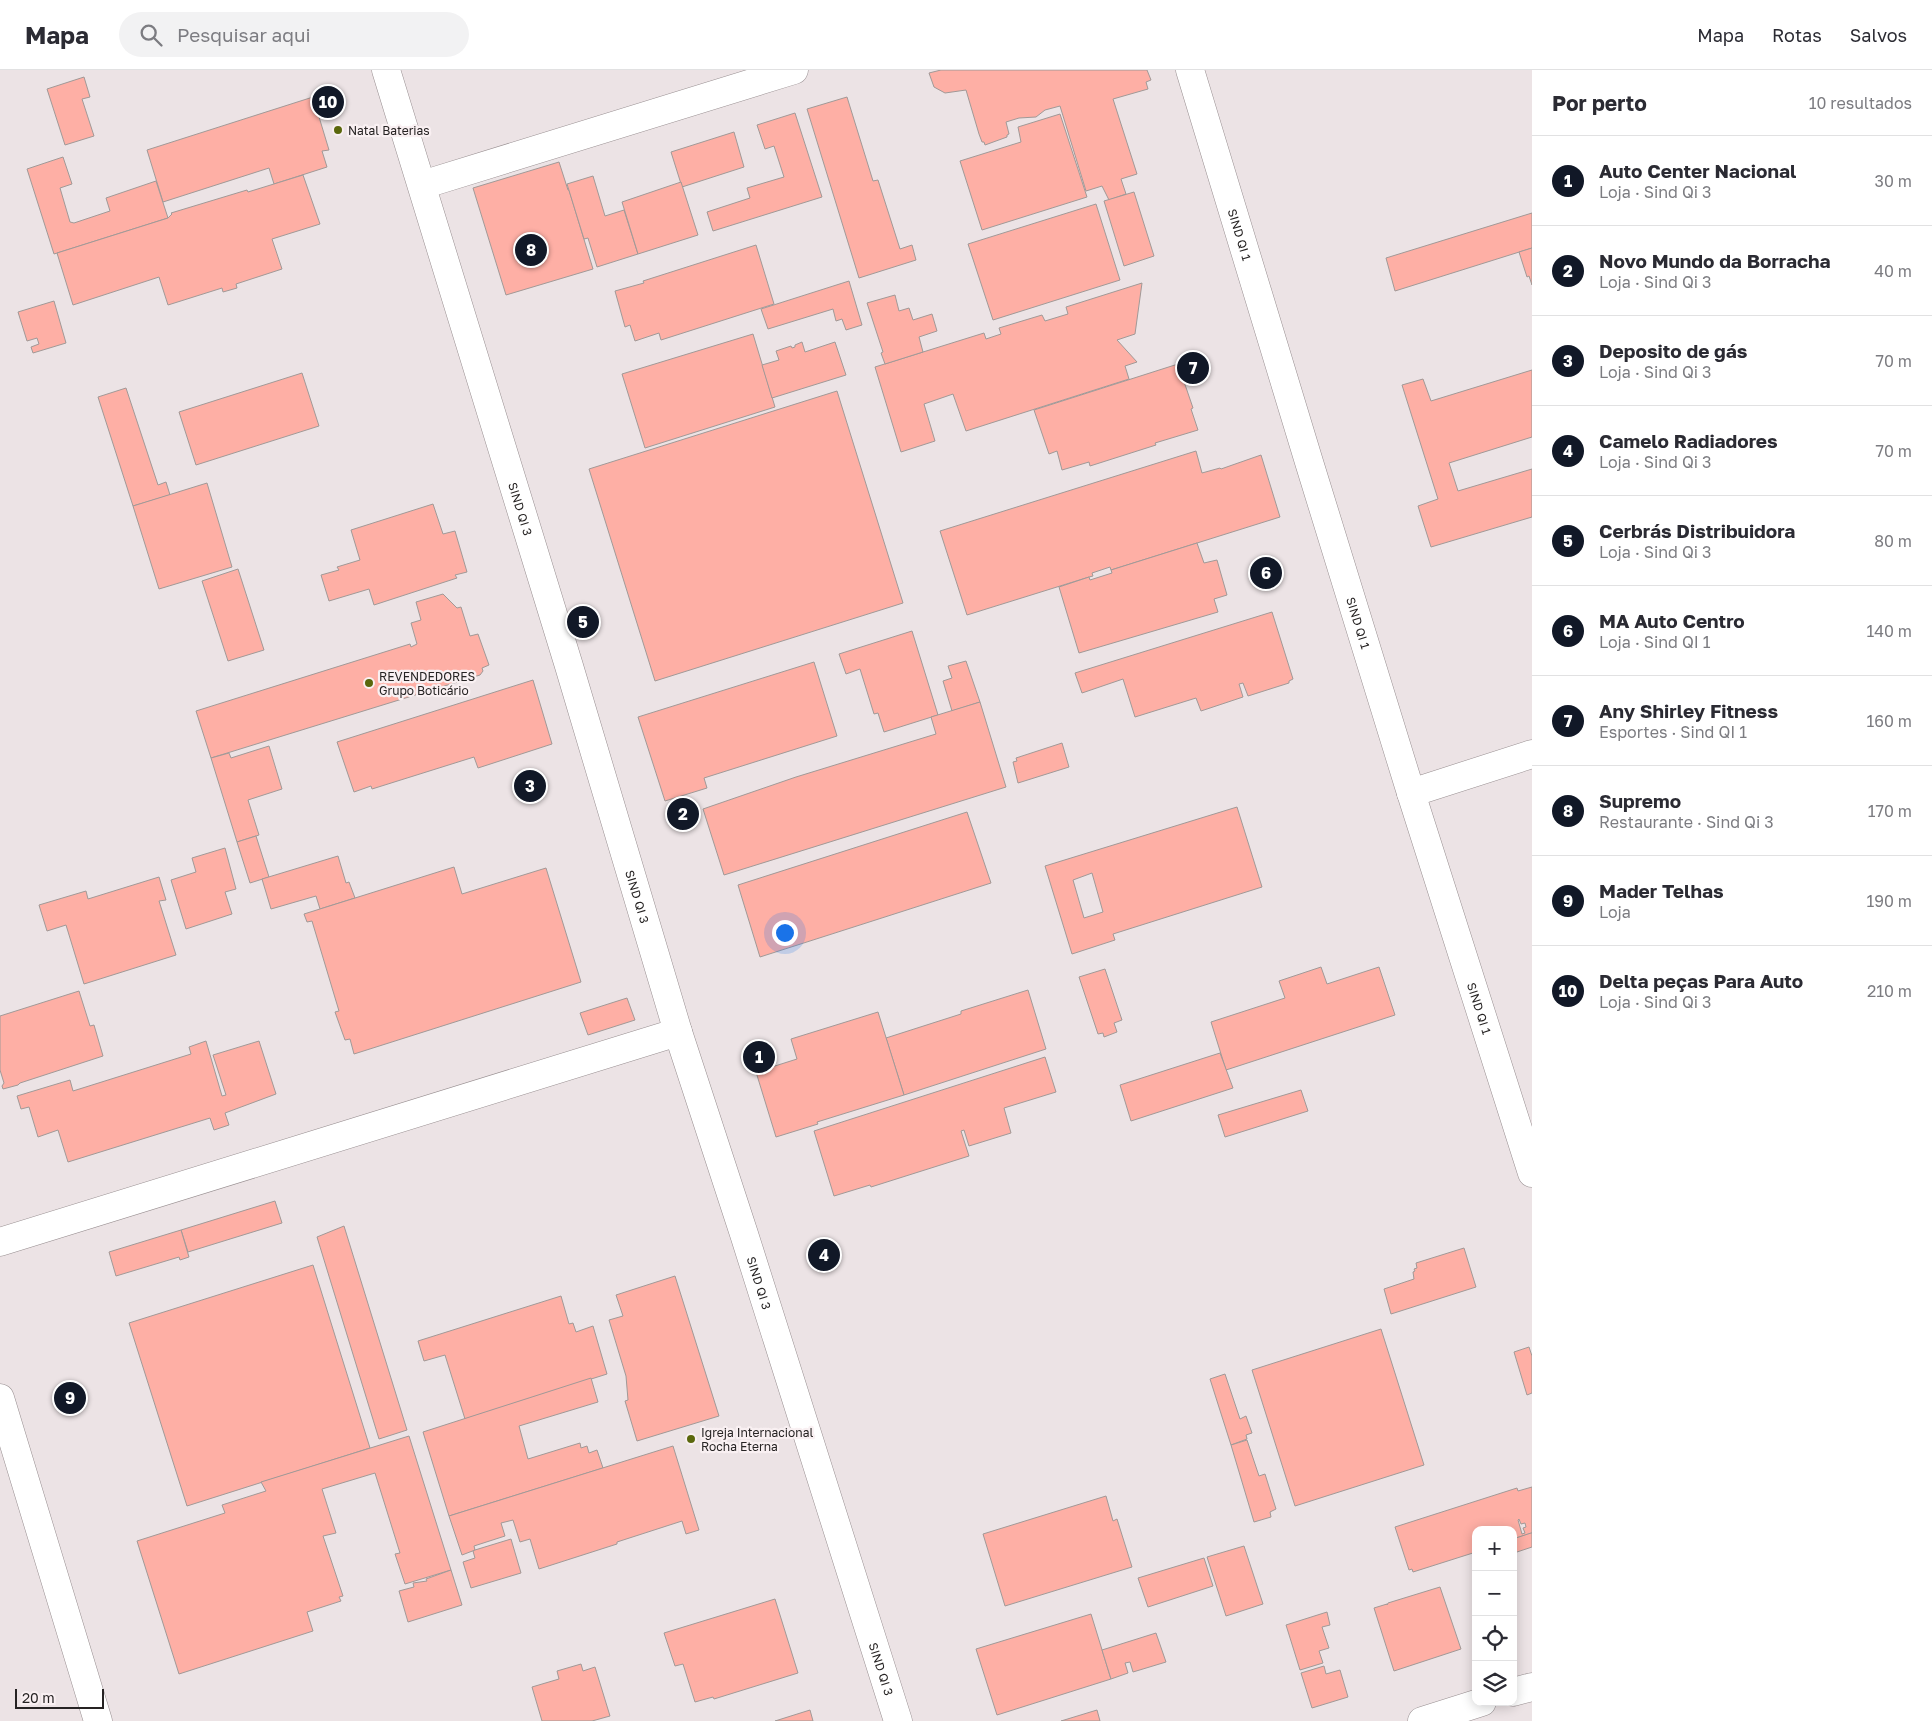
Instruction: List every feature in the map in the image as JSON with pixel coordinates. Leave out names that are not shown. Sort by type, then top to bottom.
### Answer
[{"type":"street","name":"SIND QI 3","points":[[386,70],[572,675],[678,1032],[898,1721]]},
{"type":"street","points":[[422,185],[794,70]]},
{"type":"street","name":"SIND QI 1","points":[[1190,70],[1308,462],[1532,1173]]},
{"type":"street","points":[[1411,793],[1532,754]]},
{"type":"street","points":[[0,1242],[678,1032]]},
{"type":"street","points":[[0,1398],[98,1721]]},
{"type":"street","points":[[1517,1691],[1532,1686]]},
{"type":"street","points":[[1422,1721],[1472,1705]]},
{"type":"building","points":[[941,70],[1147,70],[1151,80],[1146,82],[1148,89],[1113,99],[1137,174],[1121,179],[1126,194],[1109,200],[1102,186],[1086,191],[1060,106],[1045,110],[1036,117],[1019,118],[1006,122],[1009,134],[1007,137],[985,145],[979,134],[966,90],[945,93],[934,87],[929,73]]},
{"type":"building","points":[[84,77],[90,97],[82,99],[94,136],[65,145],[47,89]]},
{"type":"building","points":[[313,97],[329,150],[322,151],[327,167],[274,184],[269,168],[163,202],[147,150]]},
{"type":"building","points":[[847,97],[873,181],[878,180],[900,249],[912,245],[916,260],[859,278],[807,109]]},
{"type":"building","points":[[795,113],[822,197],[713,231],[707,212],[750,198],[747,188],[784,177],[774,146],[765,149],[757,125]]},
{"type":"building","points":[[1060,114],[1087,197],[982,230],[960,161],[1021,142],[1018,127]]},
{"type":"building","points":[[734,132],[744,167],[682,187],[671,152]]},
{"type":"building","points":[[63,157],[72,184],[60,188],[70,222],[74,223],[110,211],[106,198],[156,181],[168,218],[54,254],[27,169]]},
{"type":"building","points":[[559,162],[593,269],[506,295],[473,188]]},
{"type":"building","points":[[303,175],[320,224],[272,239],[282,269],[236,284],[237,288],[223,292],[222,288],[168,305],[159,277],[73,305],[57,253],[168,218],[171,213]]},
{"type":"building","points":[[593,176],[605,216],[624,210],[638,254],[597,267],[588,238],[584,239],[567,184]]},
{"type":"building","points":[[681,182],[698,235],[638,254],[622,202]]},
{"type":"building","points":[[1134,192],[1154,256],[1124,266],[1104,201]]},
{"type":"building","points":[[1096,204],[1120,280],[993,320],[968,244]]},
{"type":"building","points":[[1532,213],[1532,248],[1395,291],[1386,258]]},
{"type":"building","points":[[756,245],[774,304],[661,340],[659,333],[635,341],[630,325],[625,327],[615,291]]},
{"type":"building","points":[[1532,248],[1532,285],[1529,276],[1527,277],[1519,252]]},
{"type":"building","points":[[849,281],[862,325],[846,330],[842,319],[836,321],[833,309],[768,329],[761,309]]},
{"type":"building","points":[[1142,283],[1135,334],[1117,340],[1137,362],[1125,366],[1129,379],[966,431],[953,394],[924,404],[935,441],[901,452],[875,367],[984,333],[986,339],[1001,334],[999,328],[1042,315],[1045,321],[1068,314],[1066,307]]},
{"type":"building","points":[[895,295],[899,311],[909,308],[913,320],[932,314],[937,331],[919,337],[923,352],[885,364],[867,303]]},
{"type":"building","points":[[54,301],[66,343],[33,353],[31,347],[39,344],[37,338],[27,341],[18,312]]},
{"type":"building","points":[[753,334],[775,407],[645,448],[622,374]]},
{"type":"building","points":[[802,342],[805,352],[835,342],[846,375],[772,398],[762,365],[779,360],[776,351],[791,346],[792,348],[795,347],[795,345]]},
{"type":"building","points":[[1178,364],[1193,408],[1191,409],[1198,430],[1090,466],[1089,462],[1062,470],[1057,451],[1049,454],[1034,410]]},
{"type":"building","points":[[1532,370],[1532,437],[1449,463],[1458,491],[1532,469],[1532,517],[1431,547],[1418,506],[1438,499],[1402,385],[1423,379],[1431,401]]},
{"type":"building","points":[[302,373],[319,426],[196,465],[179,412]]},
{"type":"building","points":[[126,388],[158,485],[166,482],[170,495],[133,506],[98,397]]},
{"type":"building","points":[[837,391],[903,603],[655,681],[589,469]]},
{"type":"building","points":[[1196,451],[1202,473],[1221,469],[1261,455],[1280,517],[1111,570],[1110,567],[1092,573],[1093,576],[967,615],[940,531]]},
{"type":"building","points":[[207,483],[232,567],[159,589],[133,506]]},
{"type":"building","points":[[433,504],[443,534],[455,531],[467,572],[455,575],[457,578],[374,605],[369,589],[329,601],[321,575],[339,570],[337,567],[360,560],[351,530]]},
{"type":"building","points":[[1197,543],[1204,563],[1217,560],[1227,595],[1214,599],[1218,612],[1079,653],[1059,587],[1089,577],[1090,580],[1112,573],[1111,570]]},
{"type":"building","points":[[238,569],[264,650],[228,661],[202,581]]},
{"type":"building","name":"REVENDEDORES Grupo Boticário","points":[[443,594],[457,608],[461,607],[470,636],[478,634],[489,665],[482,668],[483,671],[480,675],[211,758],[196,711],[410,644],[411,647],[417,644],[411,623],[421,620],[416,602]]},
{"type":"building","points":[[1272,612],[1293,679],[1289,683],[1248,696],[1243,683],[1239,684],[1243,697],[1201,711],[1196,698],[1135,717],[1123,679],[1082,693],[1075,673]]},
{"type":"building","points":[[912,631],[938,715],[884,732],[878,713],[874,714],[860,669],[846,674],[839,654]]},
{"type":"building","points":[[966,661],[980,702],[952,711],[943,681],[952,678],[948,666]]},
{"type":"building","points":[[814,662],[837,736],[704,778],[707,788],[665,801],[638,717]]},
{"type":"building","points":[[533,680],[552,744],[478,768],[474,757],[372,789],[371,786],[354,792],[337,742]]},
{"type":"building","points":[[980,702],[1006,787],[724,875],[703,809],[796,777],[936,734],[931,717]]},
{"type":"building","points":[[1062,743],[1069,767],[1018,783],[1013,762],[1017,761],[1016,758]]},
{"type":"building","points":[[269,746],[282,789],[248,800],[259,835],[237,842],[211,758],[229,753],[231,758]]},
{"type":"building","points":[[1237,807],[1262,887],[1113,934],[1115,940],[1072,954],[1045,866]],"holes":[[[1092,873],[1103,912],[1084,918],[1073,880]]]},
{"type":"building","points":[[967,812],[991,883],[760,957],[738,885]]},
{"type":"building","points":[[256,836],[269,877],[250,883],[237,842]]},
{"type":"building","points":[[225,848],[236,889],[225,892],[232,914],[186,929],[171,880],[196,872],[192,858]]},
{"type":"building","points":[[338,856],[346,883],[349,882],[355,898],[320,909],[316,896],[271,909],[262,879]]},
{"type":"building","points":[[454,867],[462,894],[546,868],[581,982],[354,1054],[350,1039],[345,1040],[335,1012],[339,1011],[312,921],[307,922],[304,914]]},
{"type":"building","points":[[159,877],[166,900],[159,901],[176,955],[84,984],[66,925],[47,931],[39,905],[86,891],[88,899]]},
{"type":"building","points":[[1321,967],[1327,984],[1379,967],[1395,1015],[1226,1070],[1211,1022],[1285,998],[1279,981]]},
{"type":"building","points":[[1105,969],[1122,1020],[1114,1023],[1117,1032],[1104,1037],[1103,1033],[1098,1034],[1079,977]]},
{"type":"building","points":[[1028,990],[1046,1049],[904,1095],[886,1038],[961,1014],[961,1011]]},
{"type":"building","points":[[79,991],[90,1026],[94,1025],[103,1056],[3,1089],[4,1083],[0,1070],[0,1016]]},
{"type":"building","points":[[627,998],[635,1020],[588,1035],[580,1013]]},
{"type":"building","points":[[878,1012],[904,1095],[776,1137],[756,1072],[797,1059],[791,1039]]},
{"type":"building","points":[[206,1041],[222,1096],[226,1095],[213,1055],[259,1041],[276,1094],[225,1113],[229,1125],[214,1130],[210,1118],[68,1162],[58,1130],[38,1137],[29,1107],[21,1109],[17,1096],[70,1080],[73,1091],[191,1054],[189,1047]]},
{"type":"building","points":[[1220,1053],[1233,1088],[1131,1121],[1120,1085]]},
{"type":"building","points":[[1045,1057],[1056,1092],[1004,1108],[1011,1133],[969,1146],[964,1130],[961,1131],[969,1156],[871,1187],[870,1185],[834,1196],[814,1131]]},
{"type":"building","points":[[1301,1090],[1308,1111],[1225,1137],[1218,1115]]},
{"type":"building","points":[[275,1201],[282,1223],[188,1252],[181,1230]]},
{"type":"building","points":[[344,1226],[407,1430],[379,1439],[317,1237]]},
{"type":"building","points":[[181,1230],[189,1257],[180,1260],[179,1257],[116,1276],[109,1252]]},
{"type":"building","points":[[1464,1248],[1476,1287],[1391,1314],[1384,1289],[1414,1279],[1413,1272],[1417,1268],[1416,1263]]},
{"type":"building","points":[[313,1265],[370,1448],[187,1506],[129,1323]]},
{"type":"building","points":[[675,1276],[719,1416],[637,1441],[625,1401],[628,1400],[626,1376],[609,1320],[623,1316],[616,1295]]},
{"type":"building","points":[[561,1296],[569,1324],[573,1323],[576,1332],[593,1326],[607,1374],[465,1419],[445,1355],[424,1361],[418,1341]]},
{"type":"building","points":[[1381,1329],[1424,1465],[1295,1506],[1252,1370]]},
{"type":"building","points":[[1529,1347],[1532,1356],[1532,1393],[1527,1395],[1514,1352]]},
{"type":"building","points":[[1225,1374],[1240,1419],[1246,1416],[1252,1433],[1246,1435],[1247,1439],[1231,1445],[1210,1379]]},
{"type":"building","points":[[591,1378],[598,1402],[519,1426],[528,1459],[580,1443],[581,1448],[587,1446],[589,1453],[597,1450],[603,1468],[449,1516],[423,1432]]},
{"type":"building","points":[[409,1436],[451,1570],[405,1584],[395,1554],[400,1553],[375,1473],[322,1489],[336,1533],[323,1536],[343,1596],[339,1597],[341,1601],[307,1612],[313,1631],[179,1674],[137,1541],[225,1513],[222,1505],[266,1491],[261,1482]]},
{"type":"building","points":[[1247,1440],[1259,1476],[1265,1474],[1276,1509],[1270,1512],[1271,1517],[1254,1522],[1231,1445]]},
{"type":"building","points":[[673,1446],[699,1530],[686,1534],[682,1521],[539,1569],[530,1539],[520,1542],[513,1520],[501,1523],[505,1536],[474,1546],[475,1550],[462,1555],[449,1516]]},
{"type":"building","points":[[1532,1487],[1532,1533],[1517,1538],[1517,1526],[1472,1526],[1472,1553],[1413,1572],[1412,1569],[1409,1570],[1395,1527],[1517,1488],[1518,1491]],"holes":[[[1518,1520],[1521,1524],[1525,1523],[1526,1527],[1523,1528],[1525,1533],[1522,1534]]]},
{"type":"building","points":[[1106,1496],[1113,1521],[1117,1519],[1132,1567],[1005,1606],[983,1534]]},
{"type":"building","points":[[1532,1533],[1532,1547],[1517,1552],[1517,1538]]},
{"type":"building","points":[[511,1539],[521,1573],[471,1588],[463,1562],[475,1558],[473,1551],[475,1550]]},
{"type":"building","points":[[1244,1546],[1263,1604],[1226,1616],[1207,1557]]},
{"type":"building","points":[[1204,1558],[1213,1586],[1148,1607],[1138,1578]]},
{"type":"building","points":[[451,1570],[462,1605],[408,1622],[399,1591],[414,1587],[413,1583],[427,1581],[426,1579]]},
{"type":"building","points":[[1440,1587],[1461,1649],[1394,1671],[1374,1608]]},
{"type":"building","points":[[775,1599],[798,1673],[714,1699],[713,1697],[695,1702],[683,1664],[675,1666],[664,1633]]},
{"type":"building","points":[[1327,1612],[1330,1625],[1322,1627],[1329,1648],[1319,1651],[1323,1663],[1300,1670],[1286,1625]]},
{"type":"building","points":[[1091,1614],[1111,1679],[997,1715],[976,1649]]},
{"type":"building","points":[[1156,1633],[1166,1662],[1133,1672],[1130,1662],[1125,1663],[1128,1673],[1111,1679],[1102,1650]]},
{"type":"building","points":[[581,1664],[583,1671],[595,1667],[610,1716],[592,1721],[542,1721],[532,1687],[559,1679],[557,1671]]},
{"type":"building","points":[[1324,1666],[1326,1674],[1340,1670],[1348,1697],[1312,1708],[1301,1673]]},
{"type":"building","points":[[810,1710],[813,1721],[775,1721]]},
{"type":"building","points":[[1097,1710],[1100,1721],[1061,1721]]},
{"type":"place","name":"Delta peças Para Auto","points":[[328,102]]},
{"type":"place","name":"Natal Baterias","points":[[338,130]]},
{"type":"place","name":"Supremo","points":[[531,250]]},
{"type":"place","name":"Any Shirley Fitness","points":[[1193,368]]},
{"type":"place","name":"MA Auto Centro","points":[[1266,573]]},
{"type":"place","name":"Cerbrás Distribuidora","points":[[583,622]]},
{"type":"place","name":"REVENDEDORES Grupo Boticário","points":[[369,683]]},
{"type":"place","name":"Deposito de gás","points":[[530,786]]},
{"type":"place","name":"Novo Mundo da Borracha","points":[[683,814]]},
{"type":"place","name":"Auto Center Nacional","points":[[759,1057]]},
{"type":"place","name":"Camelo Radiadores","points":[[824,1255]]},
{"type":"place","name":"Mader Telhas","points":[[70,1398]]},
{"type":"place","name":"Igreja Internacional Rocha Eterna","points":[[691,1439]]}]
